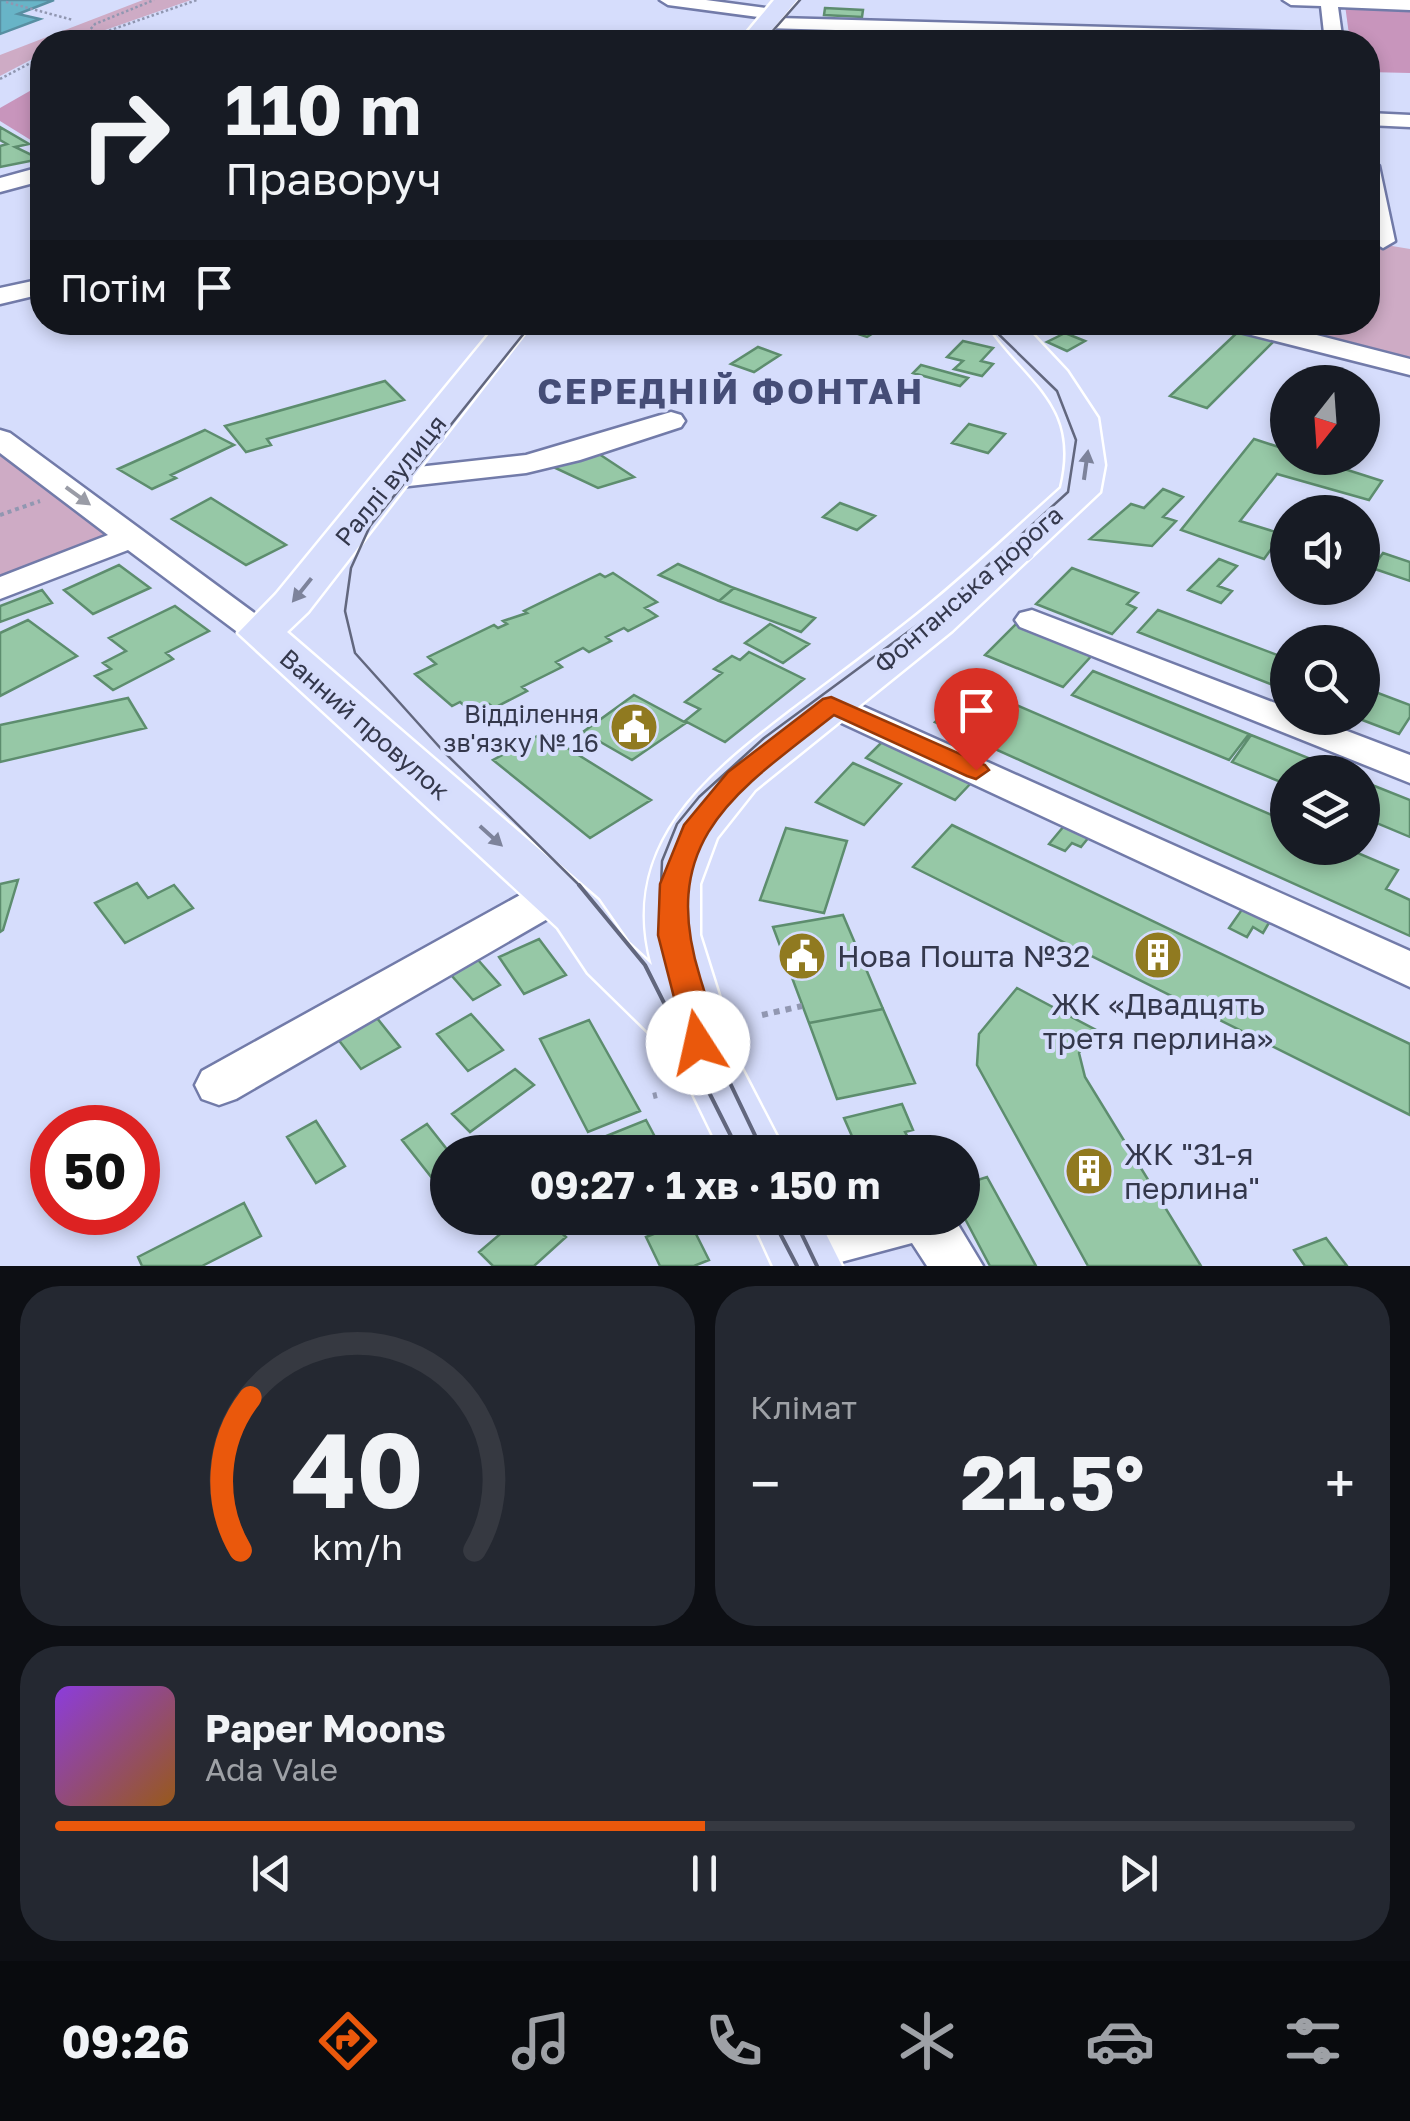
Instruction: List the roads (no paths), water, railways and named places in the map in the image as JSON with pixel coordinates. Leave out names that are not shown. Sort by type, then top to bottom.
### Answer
[{"type":"main road","name":"Раллі вулиця","points":[[260,633],[292,603],[507,335]]},
{"type":"main road","name":"Фонтанська дорога","points":[[744,1135],[698,1043],[693,1004],[672,935],[673,884],[693,832],[737,778],[936,622],[1080,492],[1089,467],[1088,443],[1081,421],[1066,392],[1014,335]]},
{"type":"main road","name":"Ванний провулок","points":[[260,633],[307,670],[567,904],[608,958],[698,1043]]},
{"type":"main road","points":[[567,904],[607,930],[628,935],[648,931],[673,905]]},
{"type":"street","points":[[668,0],[775,12],[1141,30]]},
{"type":"street","points":[[1291,0],[1410,5]]},
{"type":"street","points":[[1329,1],[1332,30]]},
{"type":"street","points":[[1380,120],[1410,121]]},
{"type":"street","points":[[0,185],[30,177]]},
{"type":"street","points":[[1380,241],[1410,245]]},
{"type":"street","points":[[0,296],[30,290]]},
{"type":"street","points":[[1285,335],[1410,366]]},
{"type":"street","points":[[391,479],[526,464],[569,454],[670,420]]},
{"type":"street","name":"Ванний провулок","points":[[0,438],[260,633]]},
{"type":"street","points":[[0,589],[133,536]]},
{"type":"street","points":[[1032,620],[1410,770]]},
{"type":"street","points":[[831,704],[1410,970]]},
{"type":"street","points":[[220,1085],[567,904]]},
{"type":"street","points":[[797,1244],[841,1235]]},
{"type":"street","points":[[935,1235],[956,1266]]},
{"type":"tram line","points":[[774,30],[800,0]]},
{"type":"tram line","points":[[523,335],[370,526],[351,568],[345,611],[355,653],[443,751],[579,885]]},
{"type":"tram line","points":[[661,887],[662,861],[677,824],[699,797],[764,738],[943,606],[1068,492],[1076,440],[1057,391],[999,335]]},
{"type":"tram line","points":[[579,885],[645,965],[730,1135]]},
{"type":"tram line","points":[[661,885],[660,931],[665,947],[755,1135]]},
{"type":"tram line","points":[[781,1235],[797,1266]]},
{"type":"tram line","points":[[802,1235],[817,1266]]},
{"type":"place","name":"Відділення зв'язку № 16","points":[[634,727]]},
{"type":"place","name":"ЖК «Двадцять третя перлина»","points":[[1158,955]]},
{"type":"place","name":"Нова Пошта №32","points":[[802,956]]},
{"type":"place","name":"ЖК \"31-я перлина\"","points":[[1089,1171]]},
{"type":"district","name":"СЕРЕДНІЙ ФОНТАН","points":[[731,391]]}]
